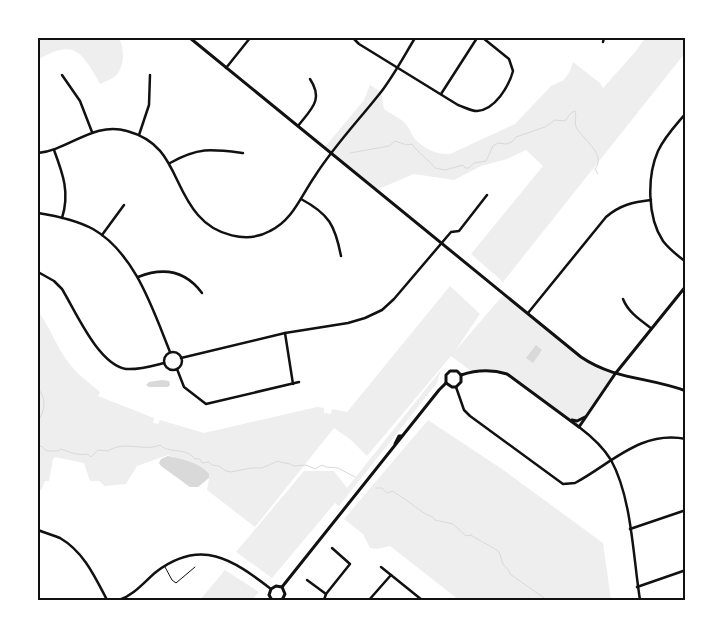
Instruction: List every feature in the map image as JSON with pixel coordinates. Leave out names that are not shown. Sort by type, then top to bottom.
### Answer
[{"type":"street","points":[[190,38],[581,357],[599,368],[615,374],[664,384],[686,391]]},
{"type":"street","points":[[226,68],[250,38]]},
{"type":"street","points":[[353,38],[359,44],[458,105],[480,111],[495,102],[508,83],[513,71],[509,59],[483,38]]},
{"type":"street","points":[[38,153],[54,150],[92,132],[104,129],[117,129],[139,135],[156,146],[170,163],[197,214],[215,230],[228,235],[252,237],[270,231],[283,223],[331,154],[382,90],[415,38]]},
{"type":"street","points":[[441,94],[477,38]]},
{"type":"street","points":[[603,42],[604,38]]},
{"type":"street","points":[[139,135],[149,105],[150,74]]},
{"type":"street","points":[[62,75],[80,101],[92,132]]},
{"type":"street","points":[[298,126],[315,104],[316,88],[310,79]]},
{"type":"street","points":[[686,113],[659,149],[652,174],[651,200],[655,225],[662,239],[666,246],[686,262]]},
{"type":"street","points":[[54,150],[65,183],[66,206],[62,218]]},
{"type":"street","points":[[170,163],[186,154],[203,150],[244,153]]},
{"type":"street","points":[[181,358],[285,332],[348,323],[382,310],[410,282],[451,232],[459,231],[487,195]]},
{"type":"street","points":[[301,199],[322,212],[330,220],[338,237],[341,256]]},
{"type":"street","points":[[527,314],[606,217],[623,205],[651,200]]},
{"type":"street","points":[[102,235],[124,204]]},
{"type":"street","points":[[38,213],[78,222],[102,235],[124,256],[138,278],[170,352]]},
{"type":"street","points":[[138,278],[154,272],[166,271],[187,278],[195,283],[202,293]]},
{"type":"street","points":[[38,272],[54,281],[62,289],[99,351],[115,365],[133,369],[164,363]]},
{"type":"street","points":[[579,426],[615,374],[686,286]]},
{"type":"street","points":[[623,299],[631,312],[651,328]]},
{"type":"street","points":[[285,332],[293,384]]},
{"type":"street","points":[[164,363],[165,357],[170,352],[176,352],[181,358],[181,363],[176,369]]},
{"type":"street","points":[[164,363],[170,369],[176,369]]},
{"type":"street","points":[[176,369],[184,386],[206,404],[299,382]]},
{"type":"street","points":[[461,375],[471,371],[484,370],[507,374],[579,426],[601,447],[611,461],[621,485],[630,529],[640,600]]},
{"type":"street","points":[[282,587],[395,444],[399,436],[402,436],[446,383],[445,378],[450,371],[457,371],[461,375],[461,382],[456,387]]},
{"type":"street","points":[[446,383],[456,387]]},
{"type":"street","points":[[456,387],[464,410],[470,416],[563,484],[576,482],[636,445],[654,438],[673,437],[686,439]]},
{"type":"street","points":[[570,420],[577,421],[586,417]]},
{"type":"street","points":[[630,529],[686,510]]},
{"type":"street","points":[[38,530],[60,538],[80,555],[94,575],[107,600]]},
{"type":"street","points":[[324,600],[326,594],[350,564],[332,548]]},
{"type":"street","points":[[119,600],[134,592],[169,562],[194,555],[223,558],[234,562],[270,589]]},
{"type":"street","points":[[381,567],[422,600]]},
{"type":"street","points":[[638,587],[686,570]]},
{"type":"street","points":[[370,600],[391,574]]},
{"type":"street","points":[[307,580],[326,594]]},
{"type":"street","points":[[270,589],[276,586],[282,587]]},
{"type":"street","points":[[282,587],[285,594],[283,600]]},
{"type":"street","points":[[270,589],[269,594],[272,600]]},
{"type":"lane","points":[[164,566],[172,580],[176,583],[195,567]]},
{"type":"shaded area","points":[[38,38],[119,38],[123,51],[122,65],[114,77],[100,84],[82,57],[69,49],[50,53],[38,60]]},
{"type":"shaded area","points":[[645,38],[685,38],[685,53],[503,282],[471,254],[543,166],[526,150],[507,159],[481,166],[454,180],[414,174],[376,190],[324,148],[364,100],[370,85],[381,92],[384,109],[404,122],[419,143],[436,152],[450,154],[515,124],[551,86],[564,80],[573,62],[600,83],[603,88]]},
{"type":"shaded area","points":[[450,286],[480,314],[455,351],[504,294],[581,357],[615,374],[579,427],[515,379],[497,371],[471,371],[451,356],[367,456],[351,440],[334,428],[255,527],[207,490],[209,479],[205,471],[168,455],[137,466],[126,484],[105,486],[99,481],[90,481],[84,463],[55,457],[49,481],[45,481],[41,490],[38,490],[38,311],[68,362],[100,392],[98,396],[154,418],[153,423],[158,424],[160,420],[204,433],[317,407],[324,408],[324,413],[331,414],[332,409],[347,412]]},
{"type":"shaded area","points":[[536,345],[542,350],[533,363],[526,358]]},
{"type":"shaded area","points":[[441,370],[437,383],[339,506],[335,503],[272,578],[236,552],[304,471],[334,471],[347,488]]},
{"type":"shaded area","points":[[169,381],[170,385],[168,387],[149,387],[146,385],[149,382]]},
{"type":"shaded area","points":[[428,420],[502,469],[603,543],[611,600],[459,600],[390,546],[377,549],[370,548],[363,534],[344,519]]},
{"type":"shaded area","points":[[168,456],[201,467],[209,474],[209,478],[198,487],[190,487],[161,466],[159,463],[161,459]]},
{"type":"shaded area","points":[[225,570],[259,592],[252,600],[200,600]]},
{"type":"waterway","points":[[350,153],[389,146],[395,141],[407,145],[412,144],[435,168],[445,170],[463,165],[465,168],[469,168],[474,163],[486,161],[493,146],[498,143],[506,144],[512,142],[516,137],[545,127],[555,120],[565,121],[575,111],[576,127],[596,152],[598,163],[595,169],[598,174]]},
{"type":"waterway","points":[[38,389],[44,400],[42,413],[38,421]]},
{"type":"waterway","points":[[38,448],[41,446],[47,451],[58,451],[61,449],[78,454],[88,454],[91,457],[98,450],[108,451],[121,446],[154,447],[160,445],[166,449],[185,452],[195,459],[200,459],[202,463],[209,462],[231,472],[262,468],[278,461],[294,466],[306,465],[315,469],[322,465],[338,468],[355,477]]},
{"type":"waterway","points":[[376,488],[382,488],[387,493],[393,491],[435,520],[453,524],[466,536],[471,535],[498,551],[503,564],[510,574],[547,600]]}]
